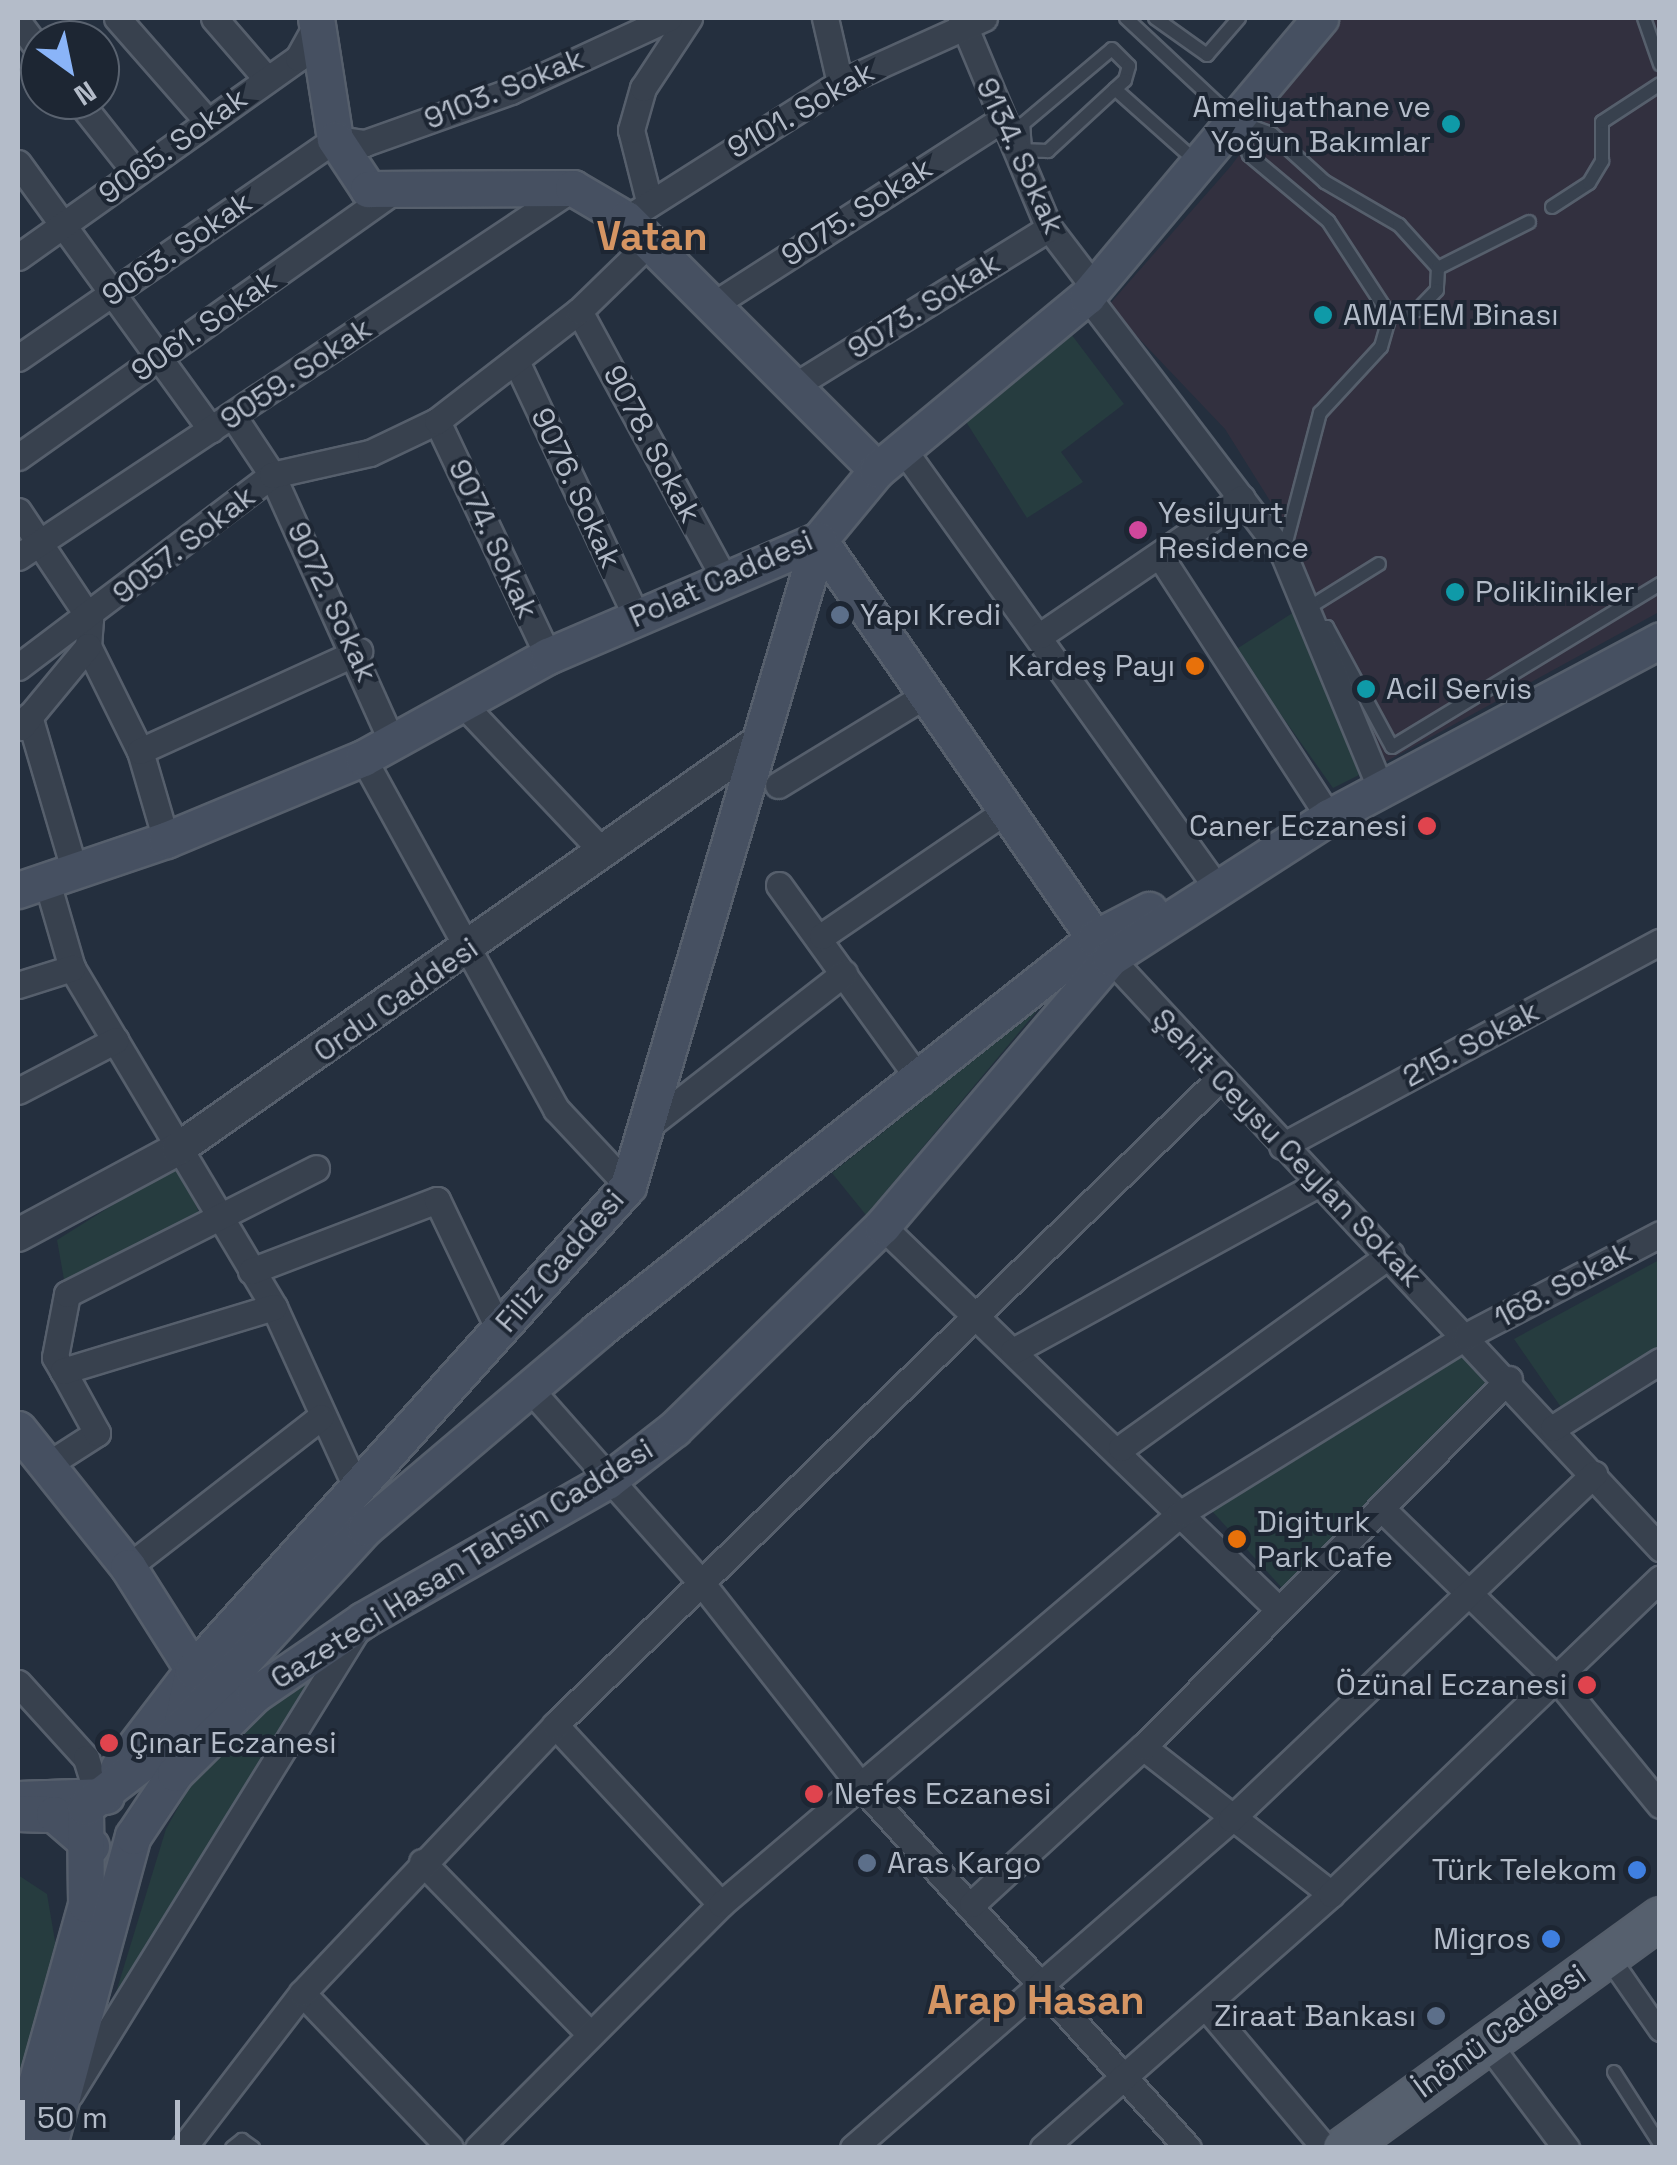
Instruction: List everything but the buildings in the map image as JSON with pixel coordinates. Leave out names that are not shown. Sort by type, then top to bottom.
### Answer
[{"type":"main road","name":"Polat Caddesi","points":[[46,881],[166,840],[377,749],[548,656],[819,540],[890,460],[1091,292],[1320,18]]},
{"type":"main road","points":[[318,20],[335,139],[368,189],[390,194],[573,188],[642,220],[716,304],[799,384],[890,460]]},
{"type":"main road","points":[[819,540],[1102,948]]},
{"type":"main road","name":"Filiz Caddesi","points":[[98,1797],[193,1670],[628,1186],[758,742],[810,583],[819,540]]},
{"type":"main road","points":[[768,562],[804,564],[810,583]]},
{"type":"main road","name":"Gazeteci Hasan Tahsin Caddesi","points":[[48,2148],[132,1836],[174,1773],[254,1695],[363,1620],[607,1481],[674,1429],[882,1226],[1102,948],[1381,790],[1429,752],[1660,640]]},
{"type":"main road","name":"Gazeteci Hasan Tahsin Caddesi","points":[[98,1797],[131,1780],[366,1528],[529,1388],[921,1082],[1102,948],[1210,878],[1297,837]]},
{"type":"main road","points":[[27,1451],[128,1567],[193,1670],[174,1773]]},
{"type":"main road","points":[[18,2148],[86,1882],[81,1831],[85,1807],[98,1797]]},
{"type":"main road","points":[[98,1797],[125,1802],[132,1836],[105,1852],[81,1831],[21,1808],[98,1797]]},
{"type":"main road","points":[[21,1808],[86,1882]]},
{"type":"main road","name":"İnönü Caddesi","points":[[1344,2148],[1606,1953],[1660,1918]]},
{"type":"street","points":[[118,18],[208,122]]},
{"type":"street","points":[[214,18],[266,78]]},
{"type":"street","name":"9103. Sokak","points":[[335,139],[366,143],[511,91],[668,18]]},
{"type":"street","points":[[642,220],[632,130],[643,88],[689,18]]},
{"type":"street","points":[[825,18],[840,83]]},
{"type":"street","name":"9101. Sokak","points":[[642,220],[840,83],[969,19]]},
{"type":"street","name":"9134. Sokak","points":[[969,19],[998,122],[1048,228],[1283,553],[1381,790]]},
{"type":"street","name":"9065. Sokak","points":[[18,257],[298,58],[318,20]]},
{"type":"street","points":[[94,120],[134,172]]},
{"type":"street","name":"9075. Sokak","points":[[716,304],[998,122]]},
{"type":"street","name":"9063. Sokak","points":[[18,358],[335,139]]},
{"type":"street","name":"9072. Sokak","points":[[18,162],[118,290],[161,357],[272,475],[358,651],[377,749],[471,950],[556,1109],[628,1186]]},
{"type":"street","name":"9059. Sokak","points":[[28,550],[573,188]]},
{"type":"street","name":"9061. Sokak","points":[[18,457],[390,194]]},
{"type":"street","name":"9057. Sokak","points":[[18,667],[90,619],[272,475],[370,453],[438,421],[579,311],[642,220]]},
{"type":"street","name":"9073. Sokak","points":[[799,384],[1048,228]]},
{"type":"street","name":"9078. Sokak","points":[[579,311],[724,578]]},
{"type":"street","name":"9076. Sokak","points":[[516,361],[636,616]]},
{"type":"street","name":"9074. Sokak","points":[[438,421],[548,656]]},
{"type":"street","points":[[890,460],[1041,636],[1210,878]]},
{"type":"street","points":[[1041,636],[1242,498]]},
{"type":"street","points":[[18,511],[28,550],[90,619],[88,646],[140,751],[166,840]]},
{"type":"street","points":[[1160,556],[1329,817]]},
{"type":"street","points":[[88,646],[23,723],[46,881],[72,968],[274,1307],[357,1490]]},
{"type":"street","points":[[140,751],[358,651]]},
{"type":"street","points":[[778,786],[927,694]]},
{"type":"street","points":[[462,702],[599,848]]},
{"type":"street","name":"Ordu Caddesi","points":[[18,1235],[178,1149],[471,950],[599,848],[758,742]]},
{"type":"street","points":[[822,936],[1008,808]]},
{"type":"street","points":[[779,885],[822,936],[921,1082]]},
{"type":"street","name":"215. Sokak","points":[[1282,1146],[1660,942]]},
{"type":"street","name":"Şehit Ceysu Ceylan Sokak","points":[[1102,948],[1218,1080],[1391,1254],[1660,1548]]},
{"type":"street","points":[[18,986],[72,968]]},
{"type":"street","points":[[647,1127],[844,973]]},
{"type":"street","points":[[18,1092],[116,1040]]},
{"type":"street","points":[[184,2148],[302,1993],[422,1862],[555,1726],[977,1320],[1218,1080]]},
{"type":"street","points":[[27,1451],[97,1433],[55,1357],[67,1294],[220,1212],[316,1168]]},
{"type":"street","points":[[1012,1351],[1318,1184]]},
{"type":"street","points":[[251,1271],[437,1200],[499,1330]]},
{"type":"street","points":[[882,1226],[977,1320],[1121,1448],[1279,1610]]},
{"type":"street","name":"168. Sokak","points":[[478,2148],[587,2031],[721,1904],[1181,1513],[1466,1336],[1660,1234]]},
{"type":"street","points":[[1121,1448],[1391,1254]]},
{"type":"street","points":[[63,1371],[274,1307]]},
{"type":"street","points":[[1553,1428],[1660,1360]]},
{"type":"street","points":[[972,1904],[1143,1747],[1509,1379]]},
{"type":"street","points":[[529,1388],[607,1481],[704,1586],[860,1784],[972,1904],[1042,1988],[1126,2071],[1188,2148]]},
{"type":"street","points":[[128,1567],[321,1417]]},
{"type":"street","points":[[853,2148],[996,2016],[1042,1988],[1231,1819],[1594,1474]]},
{"type":"street","points":[[1380,1508],[1556,1678],[1660,1805]]},
{"type":"street","points":[[1043,2148],[1126,2071],[1207,2008],[1331,1894],[1660,1578]]},
{"type":"street","points":[[58,2111],[363,1620]]},
{"type":"street","points":[[18,1683],[86,1758],[98,1797]]},
{"type":"street","points":[[555,1726],[721,1904]]},
{"type":"street","points":[[1143,1747],[1331,1894]]},
{"type":"street","points":[[422,1862],[587,2031]]},
{"type":"street","points":[[1606,1953],[1635,1989],[1660,2031]]},
{"type":"street","points":[[1635,1989],[1660,2012]]},
{"type":"street","points":[[302,1993],[450,2148]]},
{"type":"street","points":[[1207,2008],[1325,2148]]},
{"type":"street","points":[[1486,2041],[1566,2148]]},
{"type":"lane","points":[[1126,18],[1236,120],[1272,134],[1325,182],[1399,225],[1438,268],[1438,290],[1418,310],[1390,316]]},
{"type":"lane","points":[[1156,18],[1207,55],[1239,18]]},
{"type":"lane","points":[[1644,18],[1660,64]]},
{"type":"lane","points":[[1157,47],[1173,30]]},
{"type":"lane","points":[[1104,48],[1129,66],[1115,89],[1048,151],[1021,145],[1023,124],[1104,48]]},
{"type":"lane","points":[[1552,207],[1589,183],[1602,160],[1602,122],[1660,84]]},
{"type":"lane","points":[[1115,89],[1199,164]]},
{"type":"lane","points":[[1236,120],[1249,155],[1328,221],[1390,316],[1381,347],[1320,413],[1283,553]]},
{"type":"lane","points":[[1438,268],[1529,222]]},
{"type":"lane","points":[[1379,564],[1308,620],[1328,628],[1392,747],[1656,590]]},
{"type":"lane","points":[[1614,2072],[1660,2144]]},
{"type":"lane","points":[[232,2148],[242,2140],[253,2148]]},
{"type":"shaded area","points":[[1339,18],[1659,18],[1659,612],[1378,766],[1277,512],[1225,429],[1108,306],[1231,166]]},
{"type":"green space","points":[[1071,334],[1124,404],[1061,452],[1083,482],[1027,518],[963,417]]},
{"type":"green space","points":[[1297,610],[1359,775],[1333,788],[1235,650]]},
{"type":"green space","points":[[1041,1006],[866,1215],[832,1173]]},
{"type":"green space","points":[[178,1164],[200,1215],[65,1285],[57,1240]]},
{"type":"green space","points":[[1659,1260],[1659,1352],[1565,1413],[1514,1339]]},
{"type":"green space","points":[[1462,1349],[1496,1386],[1282,1588],[1211,1510]]},
{"type":"green space","points":[[339,1648],[114,1999],[166,1829],[208,1754]]},
{"type":"green space","points":[[18,1875],[47,1894],[56,1947],[18,2082]]},
{"type":"place","name":"Ameliyathane ve Yoğun Bakımlar","points":[[1451,124]]},
{"type":"place","name":"AMATEM Binası","points":[[1323,315]]},
{"type":"place","name":"Yesilyurt Residence","points":[[1138,530]]},
{"type":"place","name":"Poliklinikler","points":[[1455,592]]},
{"type":"place","name":"Yapı Kredi","points":[[840,615]]},
{"type":"place","name":"Kardeş Payı","points":[[1195,666]]},
{"type":"place","name":"Acil Servis","points":[[1366,689]]},
{"type":"place","name":"Caner Eczanesi","points":[[1427,826]]},
{"type":"place","name":"Digiturk Park Cafe","points":[[1237,1539]]},
{"type":"place","name":"Özünal Eczanesi","points":[[1587,1685]]},
{"type":"place","name":"Çınar Eczanesi","points":[[109,1743]]},
{"type":"place","name":"Nefes Eczanesi","points":[[814,1794]]},
{"type":"place","name":"Aras Kargo","points":[[867,1863]]},
{"type":"place","name":"Türk Telekom","points":[[1637,1870]]},
{"type":"place","name":"Migros","points":[[1551,1939]]},
{"type":"place","name":"Ziraat Bankası","points":[[1436,2016]]},
{"type":"district","name":"Vatan","points":[[652,237]]},
{"type":"district","name":"Arap Hasan","points":[[1036,2001]]}]
